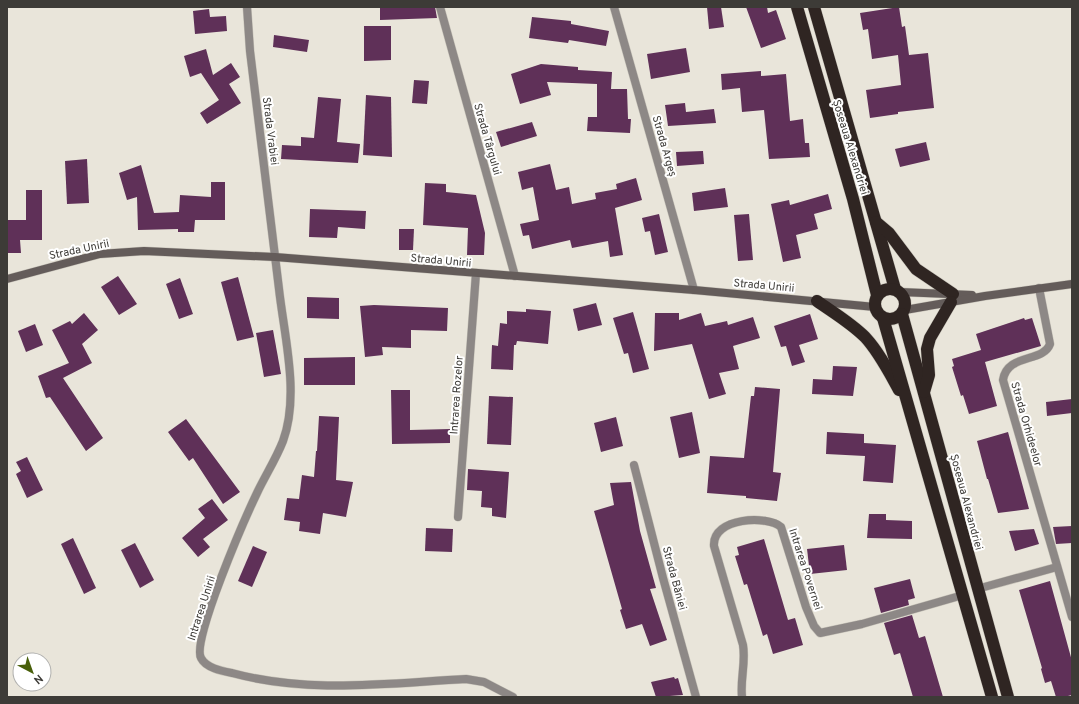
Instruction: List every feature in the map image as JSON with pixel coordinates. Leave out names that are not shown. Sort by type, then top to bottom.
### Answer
[{"type":"highway","name":"Șoseaua Alexandriei","points":[[797,7],[853,200],[876,301]]},
{"type":"highway","name":"Șoseaua Alexandriei","points":[[814,7],[897,290]]},
{"type":"highway","points":[[876,222],[889,233],[916,269],[952,298],[930,338],[927,349],[929,375],[924,393]]},
{"type":"highway","points":[[883,318],[891,320],[903,312],[905,299],[897,290],[886,289],[876,301],[876,311],[883,318],[992,697]]},
{"type":"highway","points":[[817,301],[847,321],[866,338],[883,362],[911,414]]},
{"type":"highway","name":"Șoseaua Alexandriei","points":[[903,312],[1008,697]]},
{"type":"main road","name":"Strada Unirii","points":[[7,278],[78,258],[124,251],[275,257],[817,301],[876,301]]},
{"type":"main road","points":[[897,290],[952,298],[985,296],[1072,284]]},
{"type":"main road","points":[[903,312],[952,298]]},
{"type":"street","name":"Strada Vrabiei","points":[[247,7],[250,51],[275,257]]},
{"type":"street","name":"Strada Târgului","points":[[440,7],[515,276]]},
{"type":"street","name":"Strada Argeș","points":[[614,7],[694,290]]},
{"type":"street","name":"Intrarea Unirii","points":[[275,257],[286,341],[290,388],[287,427],[279,451],[258,491],[238,537],[207,617],[199,649],[200,657],[205,663],[220,670],[276,683],[345,686],[466,679],[484,682],[513,697]]},
{"type":"street","name":"Intrarea Rozelor","points":[[458,517],[476,273]]},
{"type":"street","name":"Strada Orhideelor","points":[[1039,288],[1050,344],[1047,350],[1010,366],[1005,372],[1003,380],[1072,617]]},
{"type":"street","name":"Strada Băniei","points":[[634,465],[696,697]]},
{"type":"street","name":"Intrarea Povernei","points":[[742,697],[741,688],[745,662],[743,645],[714,546],[717,533],[730,523],[759,521],[774,522],[781,526],[806,607],[814,626],[820,633],[862,624],[963,595]]},
{"type":"street","points":[[978,589],[1057,567]]},
{"type":"building","points":[[380,7],[435,7],[437,18],[380,20]]},
{"type":"building","points":[[707,7],[721,7],[724,27],[709,29]]},
{"type":"building","points":[[746,7],[767,7],[768,13],[776,10],[786,39],[761,48]]},
{"type":"building","points":[[899,7],[902,27],[905,26],[909,55],[928,53],[934,108],[898,112],[898,114],[870,118],[866,90],[901,85],[898,55],[872,59],[868,29],[863,30],[860,13]]},
{"type":"building","points":[[209,9],[210,17],[226,16],[227,31],[195,34],[193,11]]},
{"type":"building","points":[[532,17],[571,21],[571,24],[609,31],[606,46],[569,40],[568,43],[529,38]]},
{"type":"building","points":[[364,26],[391,26],[391,60],[364,61]]},
{"type":"building","points":[[274,35],[309,40],[307,52],[273,47]]},
{"type":"building","points":[[686,48],[690,72],[651,79],[647,54]]},
{"type":"building","points":[[206,49],[213,75],[231,63],[240,77],[229,84],[241,103],[207,124],[200,113],[219,100],[201,73],[190,77],[184,56]]},
{"type":"building","points":[[541,64],[578,67],[578,70],[612,72],[611,89],[627,89],[628,119],[631,119],[630,133],[587,131],[588,117],[597,117],[597,84],[547,82],[551,95],[520,104],[511,74]]},
{"type":"building","points":[[761,71],[761,76],[786,74],[790,121],[803,119],[805,143],[809,143],[810,157],[769,159],[764,110],[742,112],[740,88],[722,90],[721,74]]},
{"type":"building","points":[[414,80],[429,81],[427,104],[412,103]]},
{"type":"building","points":[[366,95],[391,97],[392,157],[363,155]]},
{"type":"building","points":[[318,97],[341,99],[337,142],[360,144],[358,163],[281,159],[282,145],[301,146],[301,137],[314,138]]},
{"type":"building","points":[[685,103],[686,112],[714,109],[716,123],[668,126],[665,105]]},
{"type":"building","points":[[532,122],[537,136],[501,147],[496,132]]},
{"type":"building","points":[[926,142],[930,160],[900,167],[895,149]]},
{"type":"building","points":[[703,151],[704,164],[677,166],[676,152]]},
{"type":"building","points":[[87,159],[89,203],[67,204],[65,161]]},
{"type":"building","points":[[550,164],[556,190],[569,187],[572,204],[596,199],[595,193],[617,189],[616,184],[636,178],[642,200],[615,208],[623,255],[610,257],[608,241],[572,248],[570,240],[532,249],[529,235],[523,236],[520,224],[539,220],[533,187],[522,190],[518,172]]},
{"type":"building","points":[[141,165],[154,213],[179,212],[180,195],[211,197],[211,182],[225,182],[225,220],[195,220],[194,232],[178,232],[178,229],[138,230],[137,197],[127,200],[119,173]]},
{"type":"building","points":[[425,183],[446,184],[446,192],[476,195],[485,233],[484,255],[467,255],[468,228],[423,225]]},
{"type":"building","points":[[725,188],[728,207],[694,211],[692,193]]},
{"type":"building","points":[[26,190],[42,190],[42,240],[20,240],[21,253],[7,253],[7,220],[26,220]]},
{"type":"building","points":[[828,194],[832,209],[814,214],[818,229],[796,235],[801,258],[783,262],[771,204],[789,200],[790,205]]},
{"type":"building","points":[[310,209],[366,211],[365,229],[338,227],[337,238],[309,237]]},
{"type":"building","points":[[659,214],[668,252],[655,255],[650,231],[645,232],[642,218]]},
{"type":"building","points":[[749,214],[753,260],[738,261],[734,215]]},
{"type":"building","points":[[399,229],[414,229],[413,250],[399,250]]},
{"type":"building","points":[[118,276],[137,304],[119,315],[101,287]]},
{"type":"building","points":[[238,277],[254,337],[237,341],[221,282]]},
{"type":"building","points":[[180,278],[193,314],[179,319],[166,284]]},
{"type":"building","points":[[307,297],[339,298],[339,319],[307,318]]},
{"type":"building","points":[[596,303],[602,325],[578,331],[573,309]]},
{"type":"building","points":[[374,305],[448,308],[447,331],[411,330],[411,348],[382,347],[383,355],[365,357],[360,306]]},
{"type":"building","points":[[526,309],[551,311],[548,344],[517,341],[516,345],[514,345],[513,370],[491,369],[492,345],[498,346],[500,323],[507,324],[507,311],[526,312]]},
{"type":"building","points":[[633,312],[649,369],[633,373],[628,353],[624,354],[613,318]]},
{"type":"building","points":[[84,313],[98,330],[82,344],[92,363],[63,378],[103,438],[86,451],[50,397],[46,398],[38,376],[69,363],[52,330],[70,321],[72,324]]},
{"type":"building","points":[[655,313],[679,313],[679,320],[701,313],[705,326],[727,321],[728,325],[753,317],[760,338],[733,346],[739,369],[719,373],[726,394],[709,399],[692,344],[654,351]]},
{"type":"building","points":[[810,314],[818,339],[799,345],[805,362],[792,366],[786,346],[781,347],[774,326]]},
{"type":"building","points":[[1024,318],[1025,320],[1032,318],[1041,346],[985,362],[997,406],[969,414],[963,395],[961,396],[952,367],[954,366],[952,359],[981,350],[976,334]]},
{"type":"building","points":[[35,324],[43,345],[26,352],[18,331]]},
{"type":"building","points":[[273,330],[281,374],[264,377],[256,333]]},
{"type":"building","points":[[355,357],[355,385],[304,385],[304,358]]},
{"type":"building","points":[[833,366],[857,367],[853,396],[812,394],[813,379],[832,380]]},
{"type":"building","points":[[755,387],[780,389],[773,472],[781,473],[777,501],[746,498],[746,496],[707,493],[710,456],[744,458],[751,396],[754,396]]},
{"type":"building","points":[[391,390],[410,390],[410,430],[450,429],[450,443],[392,444]]},
{"type":"building","points":[[489,396],[513,397],[511,445],[487,444]]},
{"type":"building","points":[[1072,399],[1072,413],[1047,416],[1046,402]]},
{"type":"building","points":[[692,412],[700,453],[679,458],[670,417]]},
{"type":"building","points":[[319,416],[339,417],[336,480],[353,482],[346,517],[323,513],[320,534],[299,531],[300,522],[284,520],[287,498],[299,499],[302,475],[314,477]]},
{"type":"building","points":[[616,417],[623,446],[601,452],[594,423]]},
{"type":"building","points":[[186,419],[240,492],[223,504],[193,458],[189,461],[168,432]]},
{"type":"building","points":[[827,432],[864,434],[864,443],[896,445],[893,483],[863,481],[865,456],[826,454]]},
{"type":"building","points":[[1008,432],[1029,509],[998,513],[977,441]]},
{"type":"building","points":[[27,457],[43,490],[27,498],[16,474],[21,471],[16,462]]},
{"type":"building","points":[[468,469],[509,472],[506,518],[492,516],[492,508],[481,507],[482,491],[467,490]]},
{"type":"building","points":[[631,482],[640,531],[656,588],[650,589],[667,640],[650,646],[642,624],[626,629],[620,610],[622,609],[594,511],[614,505],[610,483]]},
{"type":"building","points":[[212,499],[228,520],[203,539],[210,547],[198,557],[182,538],[205,518],[198,509]]},
{"type":"building","points":[[869,514],[886,514],[886,520],[912,521],[912,539],[867,538]]},
{"type":"building","points":[[1072,526],[1072,543],[1056,544],[1053,527]]},
{"type":"building","points":[[426,528],[453,529],[452,552],[425,551]]},
{"type":"building","points":[[1034,529],[1039,544],[1015,551],[1009,531]]},
{"type":"building","points":[[73,538],[96,588],[84,594],[61,544]]},
{"type":"building","points":[[764,539],[788,620],[795,618],[803,645],[773,654],[767,634],[763,636],[747,584],[744,585],[735,556],[739,555],[737,547]]},
{"type":"building","points":[[135,543],[154,580],[140,588],[121,550]]},
{"type":"building","points":[[844,545],[847,570],[810,574],[807,549]]},
{"type":"building","points":[[253,546],[267,552],[252,587],[238,581]]},
{"type":"building","points":[[910,579],[915,598],[908,600],[909,605],[881,613],[874,588]]},
{"type":"building","points":[[1050,581],[1072,661],[1072,695],[1064,697],[1056,697],[1051,681],[1045,683],[1019,590]]},
{"type":"building","points":[[912,615],[919,638],[925,636],[943,697],[913,697],[900,653],[894,655],[884,623]]},
{"type":"building","points":[[674,677],[675,679],[678,678],[683,695],[656,697],[651,682]]}]
